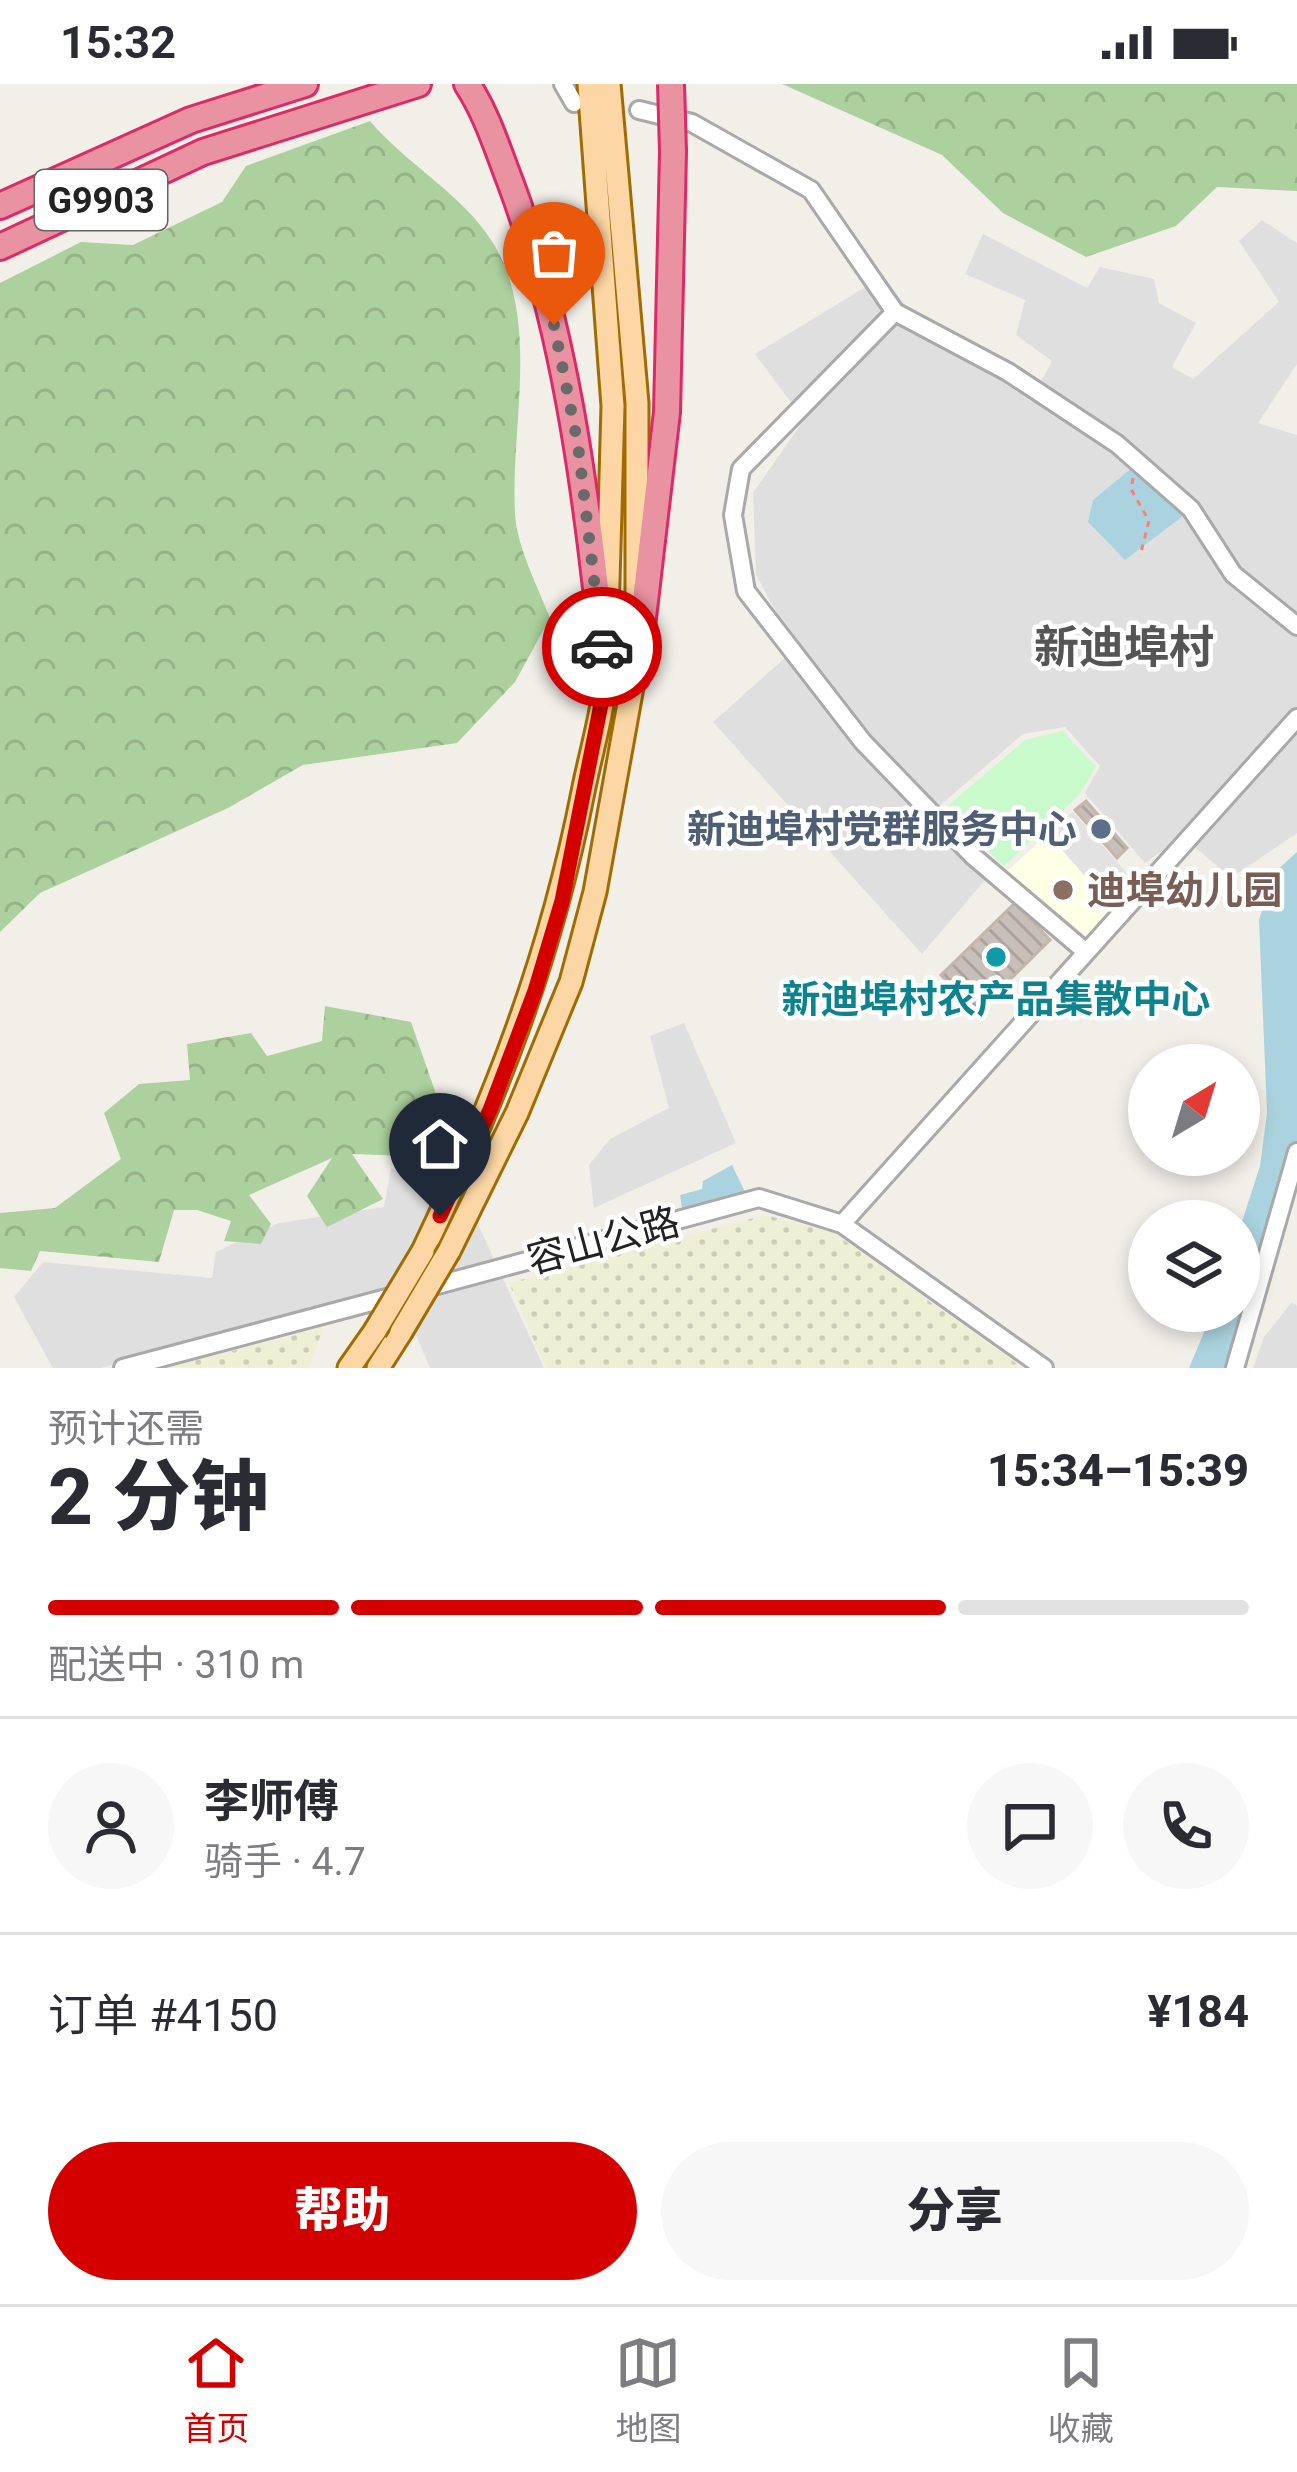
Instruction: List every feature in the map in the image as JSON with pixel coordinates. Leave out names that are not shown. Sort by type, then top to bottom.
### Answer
[{"type":"highway","name":"G9903","points":[[0,206],[191,120],[305,84]]},
{"type":"highway","name":"G9903","points":[[0,247],[203,152],[418,84]]},
{"type":"highway","points":[[466,84],[524,220],[554,325],[578,445],[606,679]]},
{"type":"highway","points":[[636,678],[667,412],[671,84]]},
{"type":"main road","points":[[349,1368],[423,1251],[490,1110],[535,991],[562,901],[606,679],[613,406],[589,84]]},
{"type":"main road","points":[[378,1368],[449,1251],[518,1113],[571,982],[595,892],[636,678],[637,403],[609,84]]},
{"type":"street","points":[[562,84],[574,103]]},
{"type":"street","points":[[639,110],[692,123],[811,190],[895,312],[1008,372],[1136,459],[1191,509],[1233,574],[1297,626]]},
{"type":"street","points":[[895,312],[741,469],[733,515],[746,591],[863,742],[973,856],[1086,952]]},
{"type":"street","points":[[842,1224],[1297,718]]},
{"type":"street","points":[[1235,1368],[1297,1152]]},
{"type":"street","name":"容山公路","points":[[123,1368],[758,1198],[842,1224],[1044,1368]]},
{"type":"path","points":[[1136,459],[1131,488],[1149,521],[1140,556]]},
{"type":"shaded area","points":[[1262,220],[1297,243],[1297,364],[1258,423],[1297,435],[1297,833],[1231,878],[1182,836],[1145,863],[1085,793],[1100,766],[1065,727],[1023,734],[937,808],[997,866],[922,954],[713,722],[796,648],[756,575],[753,493],[804,420],[755,354],[882,277],[909,309],[1039,385],[1052,361],[1016,335],[1025,300],[965,274],[983,234],[1087,288],[1100,267],[1154,279],[1159,303],[1196,323],[1172,367],[1193,379],[1279,302],[1239,241]]},
{"type":"shaded area","points":[[1073,812],[1137,885],[1113,908],[1048,834]]},
{"type":"shaded area","name":"迪埠幼儿园","points":[[1048,834],[1113,908],[1087,937],[1007,871]]},
{"type":"shaded area","points":[[684,1023],[736,1143],[594,1208],[589,1165],[610,1139],[669,1108],[650,1036]]},
{"type":"shaded area","points":[[391,1168],[465,1196],[544,1368],[430,1368],[396,1288],[101,1368],[53,1368],[14,1297],[43,1262],[212,1278],[216,1252],[279,1223],[384,1207]]},
{"type":"shaded area","points":[[765,1215],[834,1233],[1023,1368],[546,1368],[509,1283]]},
{"type":"shaded area","points":[[1292,1302],[1297,1306],[1297,1368],[1253,1368],[1264,1337]]},
{"type":"shaded area","points":[[323,1328],[309,1368],[170,1367]]},
{"type":"green space","points":[[782,84],[1297,84],[1297,191],[1217,187],[1176,226],[1086,257],[1003,213],[942,155]]},
{"type":"green space","points":[[370,121],[467,210],[493,243],[508,274],[520,340],[515,514],[524,553],[550,618],[515,682],[457,743],[303,765],[228,808],[40,893],[0,932],[0,283],[81,242],[133,245],[222,202],[246,166]]},
{"type":"green space","points":[[1063,731],[1096,767],[1079,795],[1004,866],[943,810],[1025,740]]},
{"type":"green space","points":[[325,1006],[411,1022],[437,1097],[413,1122],[420,1147],[453,1154],[453,1186],[411,1175],[407,1156],[352,1154],[383,1199],[327,1227],[307,1196],[332,1158],[249,1195],[271,1224],[261,1244],[224,1241],[231,1221],[197,1210],[174,1210],[159,1262],[40,1251],[31,1271],[0,1268],[0,1213],[55,1208],[121,1159],[104,1113],[139,1084],[190,1080],[187,1044],[251,1033],[267,1056],[322,1041]]},
{"type":"water","points":[[1133,467],[1187,513],[1125,560],[1088,522],[1093,500]]},
{"type":"water","points":[[1297,852],[1297,1143],[1260,1264],[1260,1200],[1249,1200],[1260,1176],[1267,1113],[1259,920],[1274,873]]},
{"type":"water","points":[[732,1165],[746,1194],[682,1209],[680,1195],[702,1189],[703,1181]]},
{"type":"water","points":[[1204,1332],[1239,1332],[1228,1368],[1189,1368]]},
{"type":"building","name":"新迪埠村党群服务中心","points":[[1086,801],[1127,848],[1117,858],[1075,810]]},
{"type":"building","name":"新迪埠村农产品集散中心","points":[[1015,903],[1050,940],[977,1012],[941,975]]},
{"type":"way so far","points":[[554,325],[578,445],[602,647]]},
{"type":"place","name":"新迪埠村党群服务中心","points":[[1101,829]]},
{"type":"place","name":"迪埠幼儿园","points":[[1063,890]]},
{"type":"place","name":"新迪埠村农产品集散中心","points":[[996,957]]},
{"type":"district","name":"新迪埠村","points":[[1124,647]]},
{"type":"route","points":[[440,1216],[490,1110],[535,991],[562,901],[606,679],[602,647]]}]
